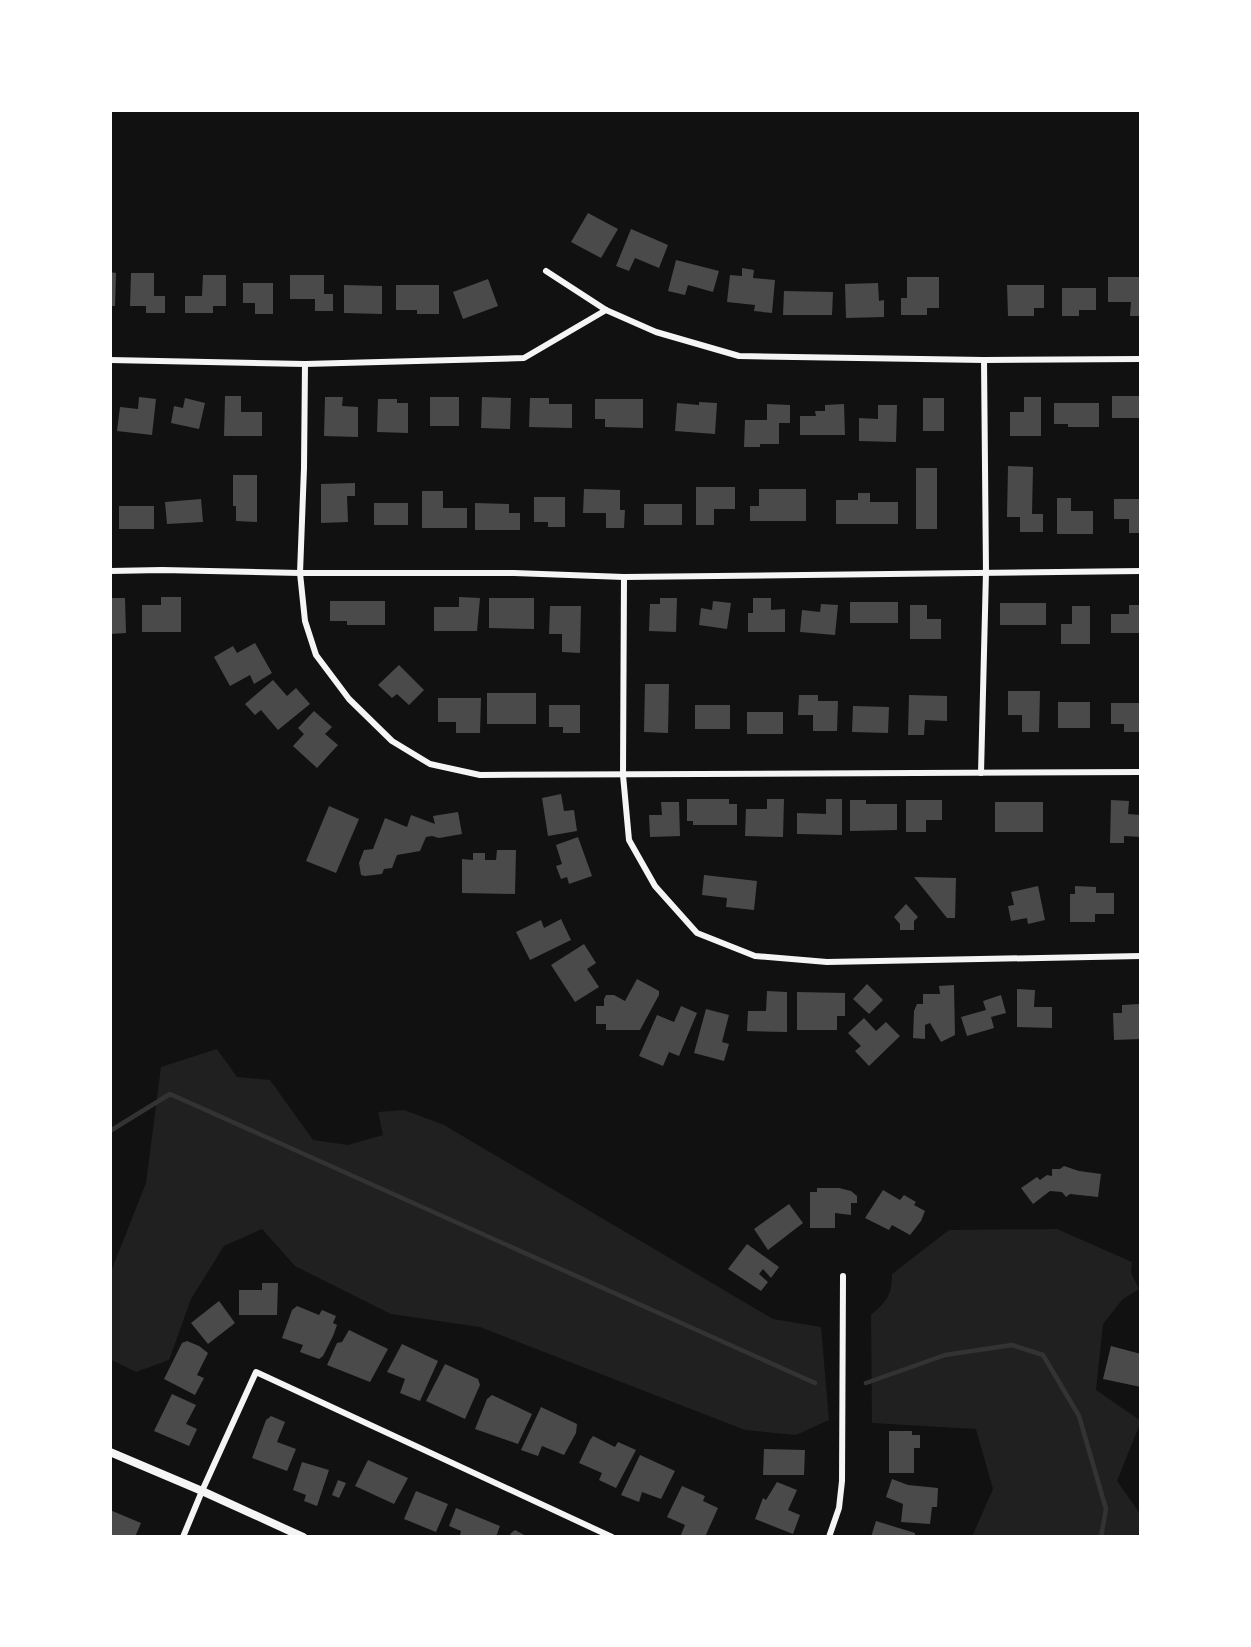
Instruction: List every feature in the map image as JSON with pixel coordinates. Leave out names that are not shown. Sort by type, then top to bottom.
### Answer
[{"type":"street","points":[[546,271],[606,310],[656,332],[739,356],[984,360],[1141,359]]},
{"type":"street","points":[[110,360],[305,364],[524,358],[606,310]]},
{"type":"street","points":[[981,773],[986,572],[984,360]]},
{"type":"street","points":[[305,364],[300,573],[305,621],[316,655],[349,699],[392,741],[430,764],[480,775],[1141,772]]},
{"type":"street","points":[[110,571],[514,573],[624,578],[1141,570]]},
{"type":"street","points":[[624,578],[623,775],[629,840],[655,886],[697,933],[755,956],[827,962],[1141,956]]},
{"type":"street","points":[[829,1537],[839,1508],[842,1481],[843,1276]]},
{"type":"street","points":[[183,1537],[256,1372],[612,1537]]},
{"type":"street","points":[[110,1452],[303,1537]]},
{"type":"shaded area","points":[[217,1049],[237,1077],[270,1080],[313,1140],[348,1145],[383,1135],[378,1112],[404,1110],[444,1125],[773,1319],[821,1327],[829,1420],[796,1435],[745,1430],[480,1327],[391,1314],[295,1266],[262,1229],[224,1246],[191,1299],[169,1360],[136,1372],[110,1359],[110,1274],[146,1183],[161,1067]]},
{"type":"shaded area","points":[[1057,1229],[1132,1262],[1131,1273],[1139,1289],[1122,1300],[1103,1324],[1096,1390],[1141,1421],[1117,1481],[1141,1515],[1141,1528],[1138,1537],[972,1537],[993,1489],[976,1429],[872,1423],[871,1315],[888,1297],[892,1274],[949,1230]]},
{"type":"building","points":[[588,213],[618,229],[601,258],[571,242]]},
{"type":"building","points":[[631,229],[668,245],[659,268],[635,258],[629,271],[616,266]]},
{"type":"building","points":[[676,260],[719,271],[713,292],[688,285],[685,295],[668,291]]},
{"type":"building","points":[[742,268],[754,270],[753,278],[775,280],[772,313],[754,311],[755,305],[727,302],[730,275],[742,276]]},
{"type":"building","points":[[110,272],[116,273],[115,306],[110,306]]},
{"type":"building","points":[[131,273],[154,273],[154,296],[165,296],[165,313],[146,313],[146,306],[130,306]]},
{"type":"building","points":[[203,275],[226,275],[226,306],[213,306],[213,313],[185,313],[185,296],[202,296]]},
{"type":"building","points":[[290,275],[324,275],[324,294],[333,294],[333,311],[315,311],[315,299],[290,299]]},
{"type":"building","points":[[907,277],[939,277],[939,308],[927,308],[927,315],[901,315],[901,298],[907,298]]},
{"type":"building","points":[[1108,277],[1140,277],[1141,316],[1130,316],[1131,302],[1108,302]]},
{"type":"building","points":[[488,279],[498,306],[463,319],[453,292]]},
{"type":"building","points":[[243,283],[273,283],[273,314],[255,314],[255,303],[243,303]]},
{"type":"building","points":[[878,283],[879,301],[884,300],[884,317],[846,318],[845,284]]},
{"type":"building","points":[[344,285],[382,286],[382,314],[344,313]]},
{"type":"building","points":[[396,285],[439,285],[439,314],[396,310]]},
{"type":"building","points":[[1007,285],[1044,285],[1044,308],[1034,308],[1034,316],[1008,316]]},
{"type":"building","points":[[1062,288],[1096,288],[1096,310],[1079,310],[1079,316],[1062,316]]},
{"type":"building","points":[[784,291],[833,292],[832,315],[783,315]]},
{"type":"building","points":[[225,396],[241,396],[241,412],[262,412],[262,436],[224,436]]},
{"type":"building","points":[[1112,396],[1141,396],[1141,418],[1112,418]]},
{"type":"building","points":[[139,397],[156,399],[152,435],[117,431],[120,407],[138,409]]},
{"type":"building","points":[[325,397],[343,397],[342,406],[358,407],[358,437],[324,436]]},
{"type":"building","points":[[430,397],[459,397],[459,426],[430,426]]},
{"type":"building","points":[[482,397],[511,398],[510,429],[481,428]]},
{"type":"building","points":[[1024,397],[1041,397],[1041,436],[1010,436],[1010,412],[1024,412]]},
{"type":"building","points":[[185,398],[205,403],[199,429],[171,423],[174,406],[183,408]]},
{"type":"building","points":[[530,398],[549,398],[549,404],[572,404],[572,428],[529,427]]},
{"type":"building","points":[[923,398],[944,398],[944,431],[923,431]]},
{"type":"building","points":[[378,399],[397,399],[397,403],[408,403],[408,433],[377,432]]},
{"type":"building","points":[[595,399],[643,399],[643,428],[605,427],[605,419],[595,419]]},
{"type":"building","points":[[699,402],[717,403],[715,434],[675,431],[677,403],[699,405]]},
{"type":"building","points":[[1054,403],[1099,403],[1099,427],[1054,424]]},
{"type":"building","points":[[767,404],[790,405],[790,423],[779,423],[779,444],[744,447],[745,420],[767,420]]},
{"type":"building","points":[[844,404],[845,435],[800,435],[800,416],[816,416],[815,411],[825,411],[825,405]]},
{"type":"building","points":[[878,405],[897,405],[896,442],[859,441],[859,418],[878,419]]},
{"type":"building","points":[[1008,466],[1033,467],[1032,514],[1043,514],[1043,532],[1020,532],[1020,517],[1007,517]]},
{"type":"building","points":[[916,468],[937,468],[937,529],[916,529]]},
{"type":"building","points":[[233,475],[257,475],[257,522],[236,521]]},
{"type":"building","points":[[355,483],[355,496],[347,496],[348,522],[321,523],[321,484]]},
{"type":"building","points":[[696,487],[735,487],[735,509],[714,509],[714,525],[696,525]]},
{"type":"building","points":[[584,489],[620,490],[620,510],[625,510],[624,528],[606,528],[606,513],[583,513]]},
{"type":"building","points":[[759,489],[806,489],[806,521],[750,521],[750,506],[759,506]]},
{"type":"building","points":[[422,491],[443,491],[443,508],[467,508],[467,528],[422,528]]},
{"type":"building","points":[[858,493],[870,493],[870,502],[898,502],[898,524],[836,524],[836,500],[858,500]]},
{"type":"building","points":[[534,497],[565,497],[565,527],[548,527],[548,522],[534,522]]},
{"type":"building","points":[[1057,498],[1071,498],[1071,511],[1093,511],[1093,534],[1057,534]]},
{"type":"building","points":[[201,499],[203,522],[167,524],[165,502]]},
{"type":"building","points":[[1114,499],[1141,499],[1141,533],[1129,533],[1129,519],[1114,519]]},
{"type":"building","points":[[374,503],[408,503],[408,525],[374,525]]},
{"type":"building","points":[[475,503],[509,504],[509,513],[520,513],[520,530],[475,530]]},
{"type":"building","points":[[644,504],[682,504],[682,525],[644,525]]},
{"type":"building","points":[[119,506],[154,506],[154,529],[119,529]]},
{"type":"building","points":[[161,597],[181,597],[181,632],[142,632],[142,605],[161,605]]},
{"type":"building","points":[[459,597],[480,598],[477,631],[434,631],[434,607],[459,607]]},
{"type":"building","points":[[110,598],[125,598],[126,633],[110,634]]},
{"type":"building","points":[[489,598],[534,598],[534,629],[489,628]]},
{"type":"building","points":[[660,598],[677,598],[676,632],[649,631],[650,604],[660,604]]},
{"type":"building","points":[[753,598],[771,598],[771,610],[785,609],[785,632],[748,632],[748,613],[753,613]]},
{"type":"building","points":[[330,601],[385,601],[385,625],[347,625],[347,621],[330,621]]},
{"type":"building","points":[[713,601],[731,603],[727,629],[699,625],[701,608],[712,610]]},
{"type":"building","points":[[850,602],[898,602],[898,623],[850,623]]},
{"type":"building","points":[[1000,603],[1046,603],[1046,625],[1000,625]]},
{"type":"building","points":[[821,604],[838,605],[835,635],[800,632],[802,610],[820,612]]},
{"type":"building","points":[[910,605],[927,605],[927,619],[941,619],[941,639],[910,639]]},
{"type":"building","points":[[1129,605],[1141,605],[1141,633],[1111,633],[1111,614],[1129,614]]},
{"type":"building","points":[[550,606],[581,606],[580,653],[562,652],[562,634],[549,634]]},
{"type":"building","points":[[1072,606],[1090,606],[1090,644],[1061,644],[1061,624],[1072,624]]},
{"type":"building","points":[[255,643],[272,673],[254,684],[250,675],[230,686],[214,657],[233,646],[237,653]]},
{"type":"building","points":[[399,665],[424,690],[409,705],[397,694],[392,698],[378,685]]},
{"type":"building","points":[[273,680],[287,696],[296,688],[310,704],[278,730],[261,710],[255,715],[245,704]]},
{"type":"building","points":[[645,684],[669,684],[668,733],[644,732]]},
{"type":"building","points":[[1008,691],[1040,691],[1039,732],[1022,732],[1022,715],[1008,715]]},
{"type":"building","points":[[487,693],[536,693],[536,724],[487,724]]},
{"type":"building","points":[[799,695],[818,695],[818,701],[838,701],[837,731],[813,731],[813,715],[798,715]]},
{"type":"building","points":[[909,695],[947,696],[947,721],[925,720],[924,735],[908,735]]},
{"type":"building","points":[[438,698],[481,698],[480,733],[456,733],[456,722],[438,722]]},
{"type":"building","points":[[1058,702],[1090,702],[1090,728],[1058,728]]},
{"type":"building","points":[[1111,703],[1141,703],[1141,732],[1124,732],[1124,724],[1111,724]]},
{"type":"building","points":[[549,705],[580,705],[580,733],[563,733],[563,727],[549,727]]},
{"type":"building","points":[[695,705],[730,705],[730,729],[695,729]]},
{"type":"building","points":[[853,706],[889,707],[888,733],[852,732]]},
{"type":"building","points":[[314,711],[332,727],[325,734],[338,745],[317,768],[293,746],[304,734],[298,728]]},
{"type":"building","points":[[747,712],[783,712],[783,734],[747,734]]},
{"type":"building","points":[[561,794],[564,811],[574,810],[577,831],[548,836],[542,798]]},
{"type":"building","points":[[687,799],[729,799],[729,804],[737,804],[737,825],[693,825],[693,821],[687,821]]},
{"type":"building","points":[[767,799],[784,799],[783,837],[745,836],[746,809],[767,809]]},
{"type":"building","points":[[826,799],[842,799],[842,835],[797,834],[797,813],[826,814]]},
{"type":"building","points":[[850,800],[866,800],[866,804],[897,804],[897,830],[850,831]]},
{"type":"building","points":[[906,800],[942,800],[942,820],[926,820],[926,832],[906,832]]},
{"type":"building","points":[[1111,800],[1129,801],[1128,814],[1141,815],[1141,837],[1124,836],[1124,843],[1110,843]]},
{"type":"building","points":[[661,802],[679,802],[680,836],[650,837],[649,815],[662,815]]},
{"type":"building","points":[[995,802],[1043,802],[1043,832],[995,832]]},
{"type":"building","points":[[329,806],[359,819],[336,873],[306,861]]},
{"type":"building","points":[[458,812],[462,834],[426,837],[420,851],[397,855],[392,868],[384,869],[382,874],[361,875],[359,863],[364,850],[373,849],[385,818],[407,827],[411,815],[435,824],[433,816]]},
{"type":"building","points":[[578,837],[592,876],[569,884],[567,877],[561,879],[556,866],[562,864],[556,845]]},
{"type":"building","points":[[497,850],[516,850],[515,894],[462,893],[462,859],[473,860],[473,853],[485,853],[485,860],[496,860]]},
{"type":"building","points":[[704,875],[757,881],[754,910],[726,907],[727,898],[702,895]]},
{"type":"building","points":[[914,877],[956,878],[955,918],[947,918]]},
{"type":"building","points":[[1038,886],[1045,920],[1028,924],[1027,918],[1011,921],[1008,906],[1014,905],[1011,892]]},
{"type":"building","points":[[1075,886],[1096,887],[1096,893],[1114,893],[1114,914],[1095,914],[1095,922],[1070,922],[1070,894],[1075,894]]},
{"type":"building","points":[[906,904],[918,917],[914,921],[914,930],[900,930],[900,924],[894,917]]},
{"type":"building","points":[[561,919],[571,940],[530,960],[516,932],[541,920],[544,928]]},
{"type":"building","points":[[584,944],[596,963],[587,969],[599,987],[575,1002],[551,965]]},
{"type":"building","points":[[637,979],[659,991],[640,1030],[606,1030],[606,1024],[596,1024],[596,1006],[604,1006],[606,995],[614,995],[625,1001]]},
{"type":"building","points":[[867,984],[883,1000],[869,1014],[853,999]]},
{"type":"building","points":[[954,985],[955,1035],[941,1042],[930,1023],[925,1025],[925,1039],[913,1038],[914,1011],[917,1004],[923,1004],[923,994],[940,994],[939,986]]},
{"type":"building","points":[[1017,989],[1035,990],[1034,1007],[1052,1007],[1052,1028],[1017,1027]]},
{"type":"building","points":[[767,991],[787,992],[787,1032],[747,1031],[748,1011],[766,1011]]},
{"type":"building","points":[[797,992],[845,993],[845,1016],[837,1016],[837,1030],[797,1030]]},
{"type":"building","points":[[1001,995],[1006,1013],[991,1017],[994,1028],[967,1036],[961,1017],[986,1010],[983,1001]]},
{"type":"building","points":[[1139,1004],[1141,1039],[1114,1040],[1113,1013],[1122,1013],[1122,1005]]},
{"type":"building","points":[[681,1006],[697,1013],[679,1056],[669,1052],[663,1066],[639,1056],[657,1015],[674,1022]]},
{"type":"building","points":[[706,1009],[729,1015],[722,1042],[729,1044],[724,1061],[694,1053]]},
{"type":"building","points":[[864,1018],[876,1031],[886,1022],[900,1036],[869,1066],[855,1051],[861,1046],[848,1033]]},
{"type":"building","points":[[1064,1166],[1101,1174],[1098,1197],[1070,1194],[1066,1197],[1062,1192],[1050,1191],[1033,1204],[1021,1188],[1037,1177],[1040,1180],[1047,1175],[1052,1176],[1052,1169]]},
{"type":"building","points":[[817,1188],[839,1188],[851,1191],[857,1196],[857,1203],[851,1203],[851,1215],[835,1213],[835,1228],[810,1228],[810,1192],[817,1192]]},
{"type":"building","points":[[883,1190],[900,1200],[904,1195],[925,1211],[910,1235],[892,1225],[889,1230],[865,1218]]},
{"type":"building","points":[[789,1204],[803,1223],[768,1250],[754,1229]]},
{"type":"building","points":[[747,1244],[779,1267],[771,1278],[763,1269],[759,1274],[768,1282],[761,1291],[728,1269]]},
{"type":"building","points":[[262,1283],[278,1283],[277,1315],[239,1315],[239,1290],[262,1290]]},
{"type":"building","points":[[219,1301],[235,1323],[208,1344],[191,1323]]},
{"type":"building","points":[[297,1306],[319,1315],[322,1310],[336,1316],[333,1323],[337,1325],[333,1336],[319,1359],[300,1352],[303,1345],[282,1338],[292,1310]]},
{"type":"building","points":[[349,1330],[388,1349],[370,1382],[327,1365],[337,1343],[342,1342]]},
{"type":"building","points":[[187,1341],[208,1353],[197,1375],[204,1378],[195,1395],[164,1379],[182,1343]]},
{"type":"building","points":[[402,1344],[438,1361],[420,1401],[400,1393],[405,1379],[387,1372]]},
{"type":"building","points":[[1111,1346],[1141,1354],[1141,1387],[1103,1379]]},
{"type":"building","points":[[445,1364],[478,1379],[480,1385],[465,1419],[426,1401]]},
{"type":"building","points":[[172,1394],[196,1405],[186,1424],[197,1429],[189,1446],[154,1431]]},
{"type":"building","points":[[492,1395],[532,1414],[518,1444],[475,1429],[487,1399]]},
{"type":"building","points":[[541,1407],[577,1424],[576,1433],[564,1455],[542,1446],[538,1456],[521,1450]]},
{"type":"building","points":[[271,1416],[285,1422],[277,1442],[296,1449],[287,1471],[252,1458],[266,1420]]},
{"type":"building","points":[[889,1431],[912,1431],[912,1435],[920,1435],[920,1448],[914,1448],[914,1473],[889,1473]]},
{"type":"building","points":[[593,1436],[615,1447],[618,1442],[636,1450],[616,1488],[599,1480],[602,1473],[579,1463]]},
{"type":"building","points":[[764,1449],[805,1450],[804,1475],[763,1475]]},
{"type":"building","points":[[640,1455],[675,1471],[661,1499],[642,1492],[639,1502],[621,1495]]},
{"type":"building","points":[[368,1460],[408,1478],[394,1504],[355,1486]]},
{"type":"building","points":[[302,1462],[329,1470],[317,1506],[304,1501],[306,1495],[293,1490]]},
{"type":"building","points":[[892,1479],[908,1485],[938,1488],[937,1507],[932,1507],[930,1524],[901,1522],[903,1504],[886,1497]]},
{"type":"building","points":[[338,1480],[346,1483],[339,1498],[332,1495]]},
{"type":"building","points":[[777,1482],[797,1490],[788,1510],[800,1515],[793,1534],[755,1519],[763,1498],[766,1500]]},
{"type":"building","points":[[682,1486],[705,1496],[703,1501],[718,1508],[705,1537],[680,1537],[685,1525],[667,1517]]},
{"type":"building","points":[[416,1491],[448,1504],[436,1532],[404,1519]]},
{"type":"building","points":[[456,1508],[500,1526],[496,1537],[460,1535],[461,1531],[449,1526]]},
{"type":"building","points":[[110,1510],[141,1523],[135,1537],[110,1536]]},
{"type":"building","points":[[876,1521],[915,1533],[915,1537],[871,1537]]},
{"type":"building","points":[[515,1530],[528,1537],[509,1537]]},
{"type":"waterway","points":[[110,1131],[170,1094],[815,1383]]},
{"type":"waterway","points":[[866,1383],[945,1355],[1012,1345],[1043,1355],[1079,1416],[1106,1509],[1101,1537]]}]
